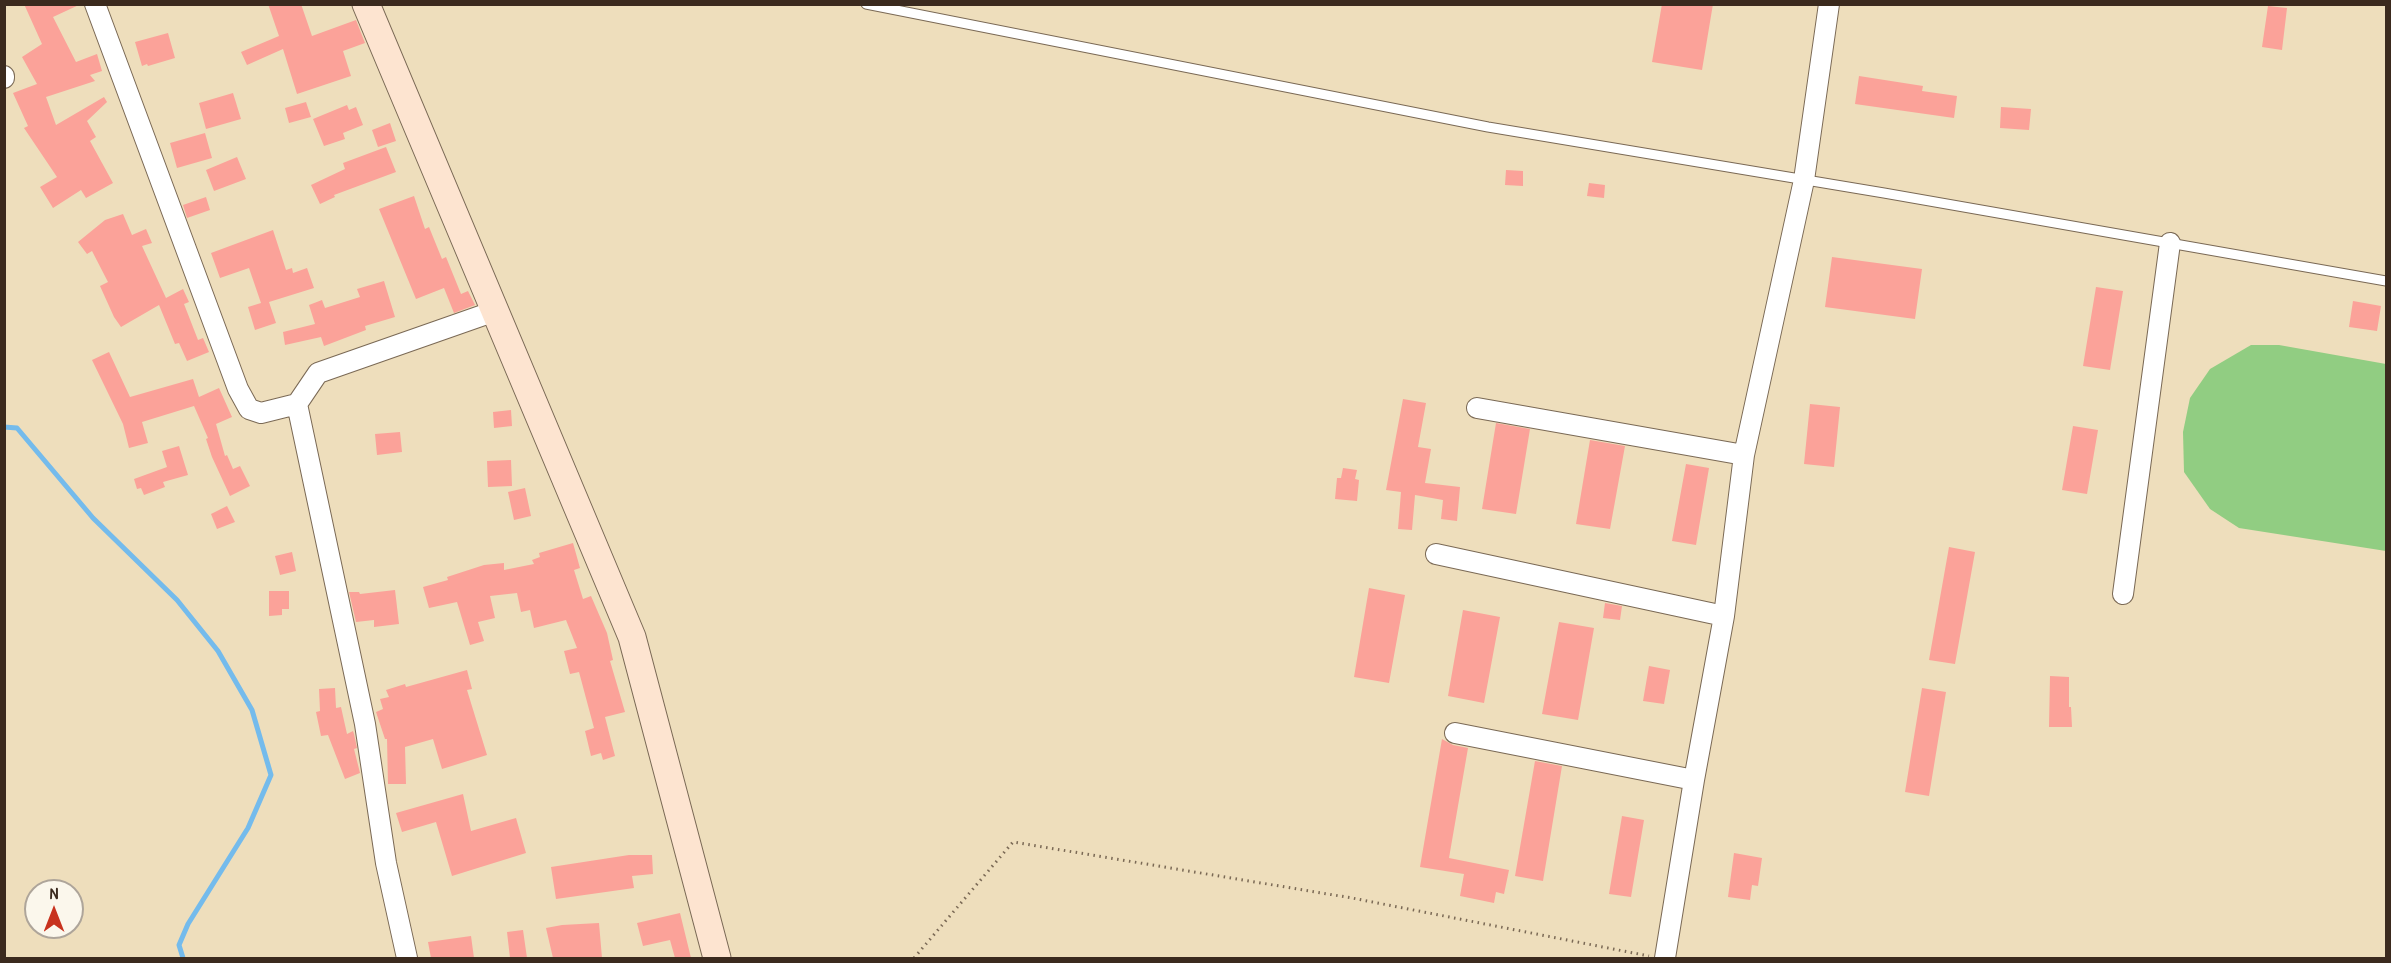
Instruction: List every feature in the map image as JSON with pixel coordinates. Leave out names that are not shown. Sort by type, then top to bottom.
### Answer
[{"type":"main road","points":[[366,4],[632,637],[717,958]]},
{"type":"street","points":[[95,4],[238,389],[249,409],[261,413],[297,404],[318,373],[495,311]]},
{"type":"street","points":[[1665,958],[1724,616],[1744,455],[1804,180],[1829,4]]},
{"type":"street","points":[[2123,594],[2170,243]]},
{"type":"street","points":[[297,404],[365,724],[386,863],[407,958]]},
{"type":"street","points":[[1477,408],[1744,455]]},
{"type":"street","points":[[1436,554],[1724,616]]},
{"type":"street","points":[[1455,733],[1694,780]]},
{"type":"lane","points":[[866,4],[1488,127],[2386,281]]},
{"type":"path","points":[[914,958],[1012,842],[1352,898],[1660,958]]},
{"type":"green space","points":[[2251,345],[2279,345],[2386,364],[2386,551],[2239,528],[2210,509],[2184,472],[2183,432],[2190,398],[2210,369]]},
{"type":"building","points":[[24,4],[81,4],[53,17],[76,62],[97,54],[102,71],[90,75],[95,81],[46,97],[56,125],[104,97],[107,102],[87,121],[96,137],[90,141],[113,183],[86,198],[81,190],[53,208],[40,187],[57,177],[24,128],[28,126],[13,93],[37,84],[22,57],[42,44]]},
{"type":"building","points":[[268,4],[301,4],[312,36],[356,20],[365,43],[343,51],[351,76],[297,94],[283,49],[247,65],[241,52],[279,36]]},
{"type":"building","points":[[1662,4],[1713,4],[1702,70],[1652,62]]},
{"type":"building","points":[[2268,6],[2287,8],[2282,50],[2262,47]]},
{"type":"building","points":[[168,33],[175,58],[142,66],[135,42]]},
{"type":"building","points":[[1859,76],[1923,86],[1922,91],[1957,96],[1954,118],[1855,104]]},
{"type":"building","points":[[233,93],[241,119],[206,129],[199,103]]},
{"type":"building","points":[[306,102],[311,117],[289,123],[285,108]]},
{"type":"building","points":[[347,105],[349,110],[356,107],[363,125],[343,133],[345,139],[324,146],[313,119]]},
{"type":"building","points":[[2001,107],[2031,109],[2029,130],[2000,128]]},
{"type":"building","points":[[390,123],[396,141],[378,147],[372,130]]},
{"type":"building","points":[[205,133],[212,158],[177,168],[170,143]]},
{"type":"building","points":[[386,147],[396,172],[334,195],[335,197],[320,204],[311,185],[345,169],[343,163]]},
{"type":"building","points":[[237,157],[246,179],[214,191],[206,170]]},
{"type":"building","points":[[1506,170],[1523,171],[1523,186],[1505,185]]},
{"type":"building","points":[[1589,183],[1605,185],[1604,198],[1587,196]]},
{"type":"building","points":[[414,196],[425,229],[429,227],[442,259],[446,257],[461,294],[468,291],[475,305],[454,313],[444,288],[416,299],[379,209]]},
{"type":"building","points":[[206,197],[210,210],[187,218],[183,205]]},
{"type":"building","points":[[123,214],[132,235],[146,229],[152,243],[142,246],[166,298],[183,289],[189,302],[184,304],[198,340],[203,338],[209,352],[187,361],[179,343],[175,344],[159,305],[121,327],[114,317],[100,286],[108,282],[92,251],[87,254],[78,242],[105,220]]},
{"type":"building","points":[[273,230],[286,270],[292,268],[293,273],[307,268],[314,288],[269,302],[276,323],[255,330],[248,307],[261,303],[249,268],[220,278],[211,253]]},
{"type":"building","points":[[1832,257],[1922,269],[1915,319],[1825,307]]},
{"type":"building","points":[[384,281],[395,317],[365,326],[366,330],[324,346],[321,337],[285,345],[283,332],[315,324],[309,305],[322,300],[325,308],[360,297],[357,289]]},
{"type":"building","points":[[2096,287],[2123,291],[2110,370],[2083,366]]},
{"type":"building","points":[[2353,301],[2381,306],[2377,331],[2349,327]]},
{"type":"building","points":[[109,352],[130,397],[193,379],[199,397],[219,388],[232,417],[216,424],[225,456],[227,455],[233,469],[240,466],[250,486],[230,496],[212,457],[206,439],[208,438],[194,406],[142,422],[148,443],[129,448],[123,424],[92,360]]},
{"type":"building","points":[[1403,399],[1426,403],[1418,447],[1431,449],[1425,483],[1460,487],[1457,521],[1441,519],[1443,500],[1415,495],[1412,530],[1398,529],[1401,492],[1386,490]]},
{"type":"building","points":[[1810,404],[1840,407],[1834,467],[1804,464]]},
{"type":"building","points":[[511,410],[512,426],[494,428],[493,412]]},
{"type":"building","points":[[1496,423],[1530,429],[1516,514],[1482,509]]},
{"type":"building","points":[[2073,426],[2098,430],[2087,494],[2062,490]]},
{"type":"building","points":[[400,432],[402,452],[377,455],[375,434]]},
{"type":"building","points":[[1590,440],[1625,446],[1610,529],[1576,524]]},
{"type":"building","points":[[179,446],[188,475],[163,482],[165,487],[144,495],[141,488],[137,489],[134,479],[167,467],[162,451]]},
{"type":"building","points":[[511,460],[512,486],[488,487],[487,461]]},
{"type":"building","points":[[1686,464],[1709,468],[1696,545],[1672,541]]},
{"type":"building","points":[[1343,468],[1357,470],[1355,479],[1359,480],[1357,501],[1335,499],[1337,478],[1341,478]]},
{"type":"building","points":[[525,488],[531,516],[514,520],[508,492]]},
{"type":"building","points":[[227,506],[235,522],[217,529],[211,514]]},
{"type":"building","points":[[573,543],[580,568],[574,570],[583,599],[591,596],[607,633],[613,660],[610,661],[625,712],[605,717],[615,756],[603,760],[601,753],[591,756],[585,731],[594,728],[579,672],[570,674],[564,651],[577,648],[566,620],[534,628],[530,610],[521,612],[517,593],[490,596],[495,618],[478,622],[484,641],[470,645],[457,602],[429,608],[423,587],[448,580],[447,577],[484,565],[504,563],[504,570],[534,564],[532,560],[540,557],[539,553]]},
{"type":"building","points":[[1949,547],[1975,552],[1955,664],[1929,660]]},
{"type":"building","points":[[292,552],[296,571],[280,575],[275,556]]},
{"type":"building","points":[[1369,588],[1405,595],[1389,683],[1354,677]]},
{"type":"building","points":[[395,590],[399,624],[374,627],[374,620],[356,622],[349,592],[360,594]]},
{"type":"building","points":[[269,591],[289,591],[289,609],[282,609],[282,615],[269,616]]},
{"type":"building","points":[[1605,603],[1622,606],[1620,620],[1603,618]]},
{"type":"building","points":[[1463,610],[1500,617],[1484,703],[1448,696]]},
{"type":"building","points":[[1559,622],[1594,628],[1578,720],[1542,714]]},
{"type":"building","points":[[1649,666],[1670,670],[1664,704],[1643,701]]},
{"type":"building","points":[[467,670],[472,689],[467,690],[487,755],[442,769],[433,739],[405,747],[406,784],[388,784],[387,739],[385,739],[376,712],[383,709],[380,699],[389,697],[386,690],[405,684],[406,687]]},
{"type":"building","points":[[2050,676],[2069,677],[2072,727],[2049,727]]},
{"type":"building","points":[[335,688],[336,708],[341,707],[347,734],[353,731],[354,734],[357,748],[354,749],[360,773],[345,779],[328,735],[321,736],[316,712],[320,711],[319,689]]},
{"type":"building","points":[[1922,688],[1946,692],[1929,796],[1905,792]]},
{"type":"building","points":[[1442,739],[1453,745],[1468,748],[1449,858],[1509,870],[1504,894],[1496,892],[1494,903],[1460,896],[1464,874],[1420,867]]},
{"type":"building","points":[[1535,761],[1562,766],[1543,881],[1515,876]]},
{"type":"building","points":[[463,794],[471,831],[516,818],[526,853],[452,876],[436,822],[402,832],[396,813]]},
{"type":"building","points":[[1622,816],[1644,820],[1631,897],[1609,894]]},
{"type":"building","points":[[1734,853],[1762,858],[1758,886],[1752,885],[1750,900],[1728,897]]},
{"type":"building","points":[[629,855],[652,855],[653,874],[632,876],[634,888],[556,899],[551,867]]},
{"type":"building","points":[[680,913],[691,958],[675,958],[670,940],[643,946],[637,923]]},
{"type":"building","points":[[599,923],[602,958],[553,958],[546,928]]},
{"type":"building","points":[[523,930],[527,958],[510,958],[507,932]]},
{"type":"building","points":[[471,936],[474,958],[431,958],[428,942]]},
{"type":"waterway","points":[[4,427],[17,428],[93,518],[177,600],[218,651],[252,710],[271,775],[248,828],[188,924],[179,945],[183,958]]}]
